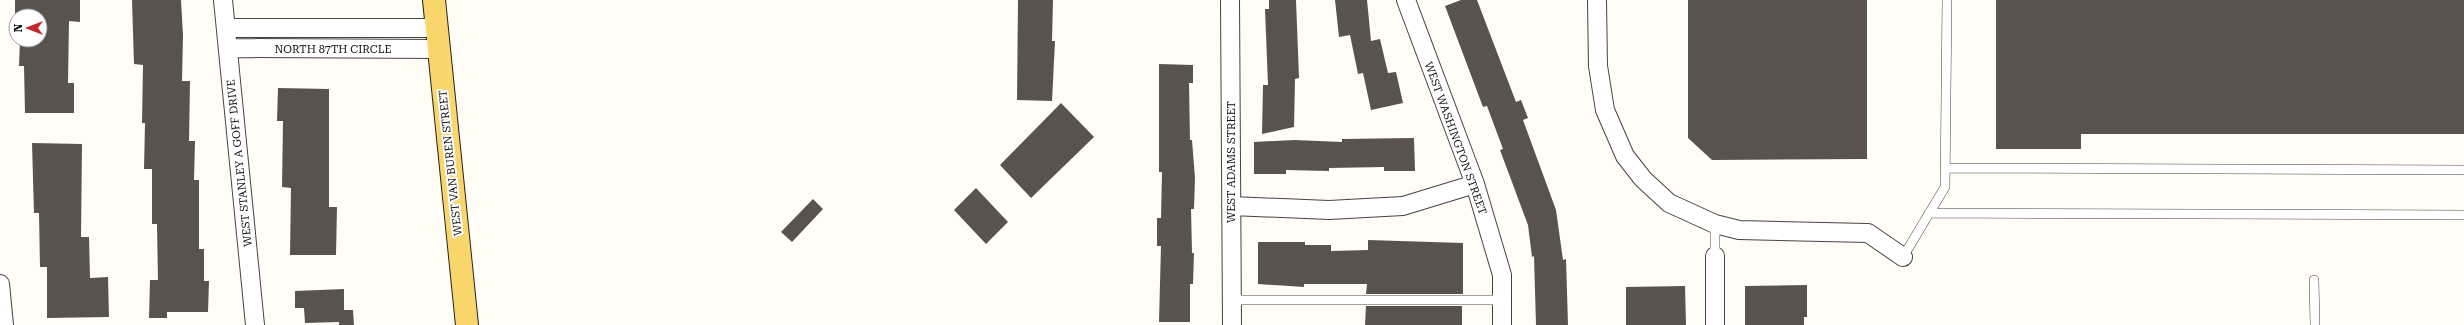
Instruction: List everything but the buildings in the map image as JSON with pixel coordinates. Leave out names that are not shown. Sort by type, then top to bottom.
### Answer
[{"type":"main road","name":"WEST VAN BUREN STREET","points":[[434,0],[467,325]]},
{"type":"street","name":"WEST STANLEY A GOFF DRIVE","points":[[223,0],[255,325]]},
{"type":"street","name":"WEST ADAMS STREET","points":[[1230,0],[1232,325]]},
{"type":"street","name":"WEST WASHINGTON STREET","points":[[1406,0],[1475,184],[1502,275],[1502,325]]},
{"type":"street","points":[[1597,0],[1598,66],[1605,110],[1625,156],[1643,179],[1668,203],[1714,224],[1740,230],[1868,233],[1903,257]]},
{"type":"street","name":"NORTH 87TH CIRCLE","points":[[226,28],[438,38]]},
{"type":"street","name":"NORTH 87TH CIRCLE","points":[[228,48],[438,38]]},
{"type":"street","points":[[1231,206],[1329,210],[1403,206],[1475,184]]},
{"type":"street","points":[[1715,256],[1715,325]]},
{"type":"street","points":[[0,284],[4,325]]},
{"type":"lane","points":[[1903,257],[1945,188],[1947,0]]},
{"type":"lane","points":[[1945,168],[2464,170]]},
{"type":"lane","points":[[1930,213],[2464,215]]},
{"type":"lane","points":[[1714,224],[1715,256]]},
{"type":"lane","points":[[2314,280],[2315,325]]},
{"type":"lane","points":[[1232,300],[1502,300]]}]
